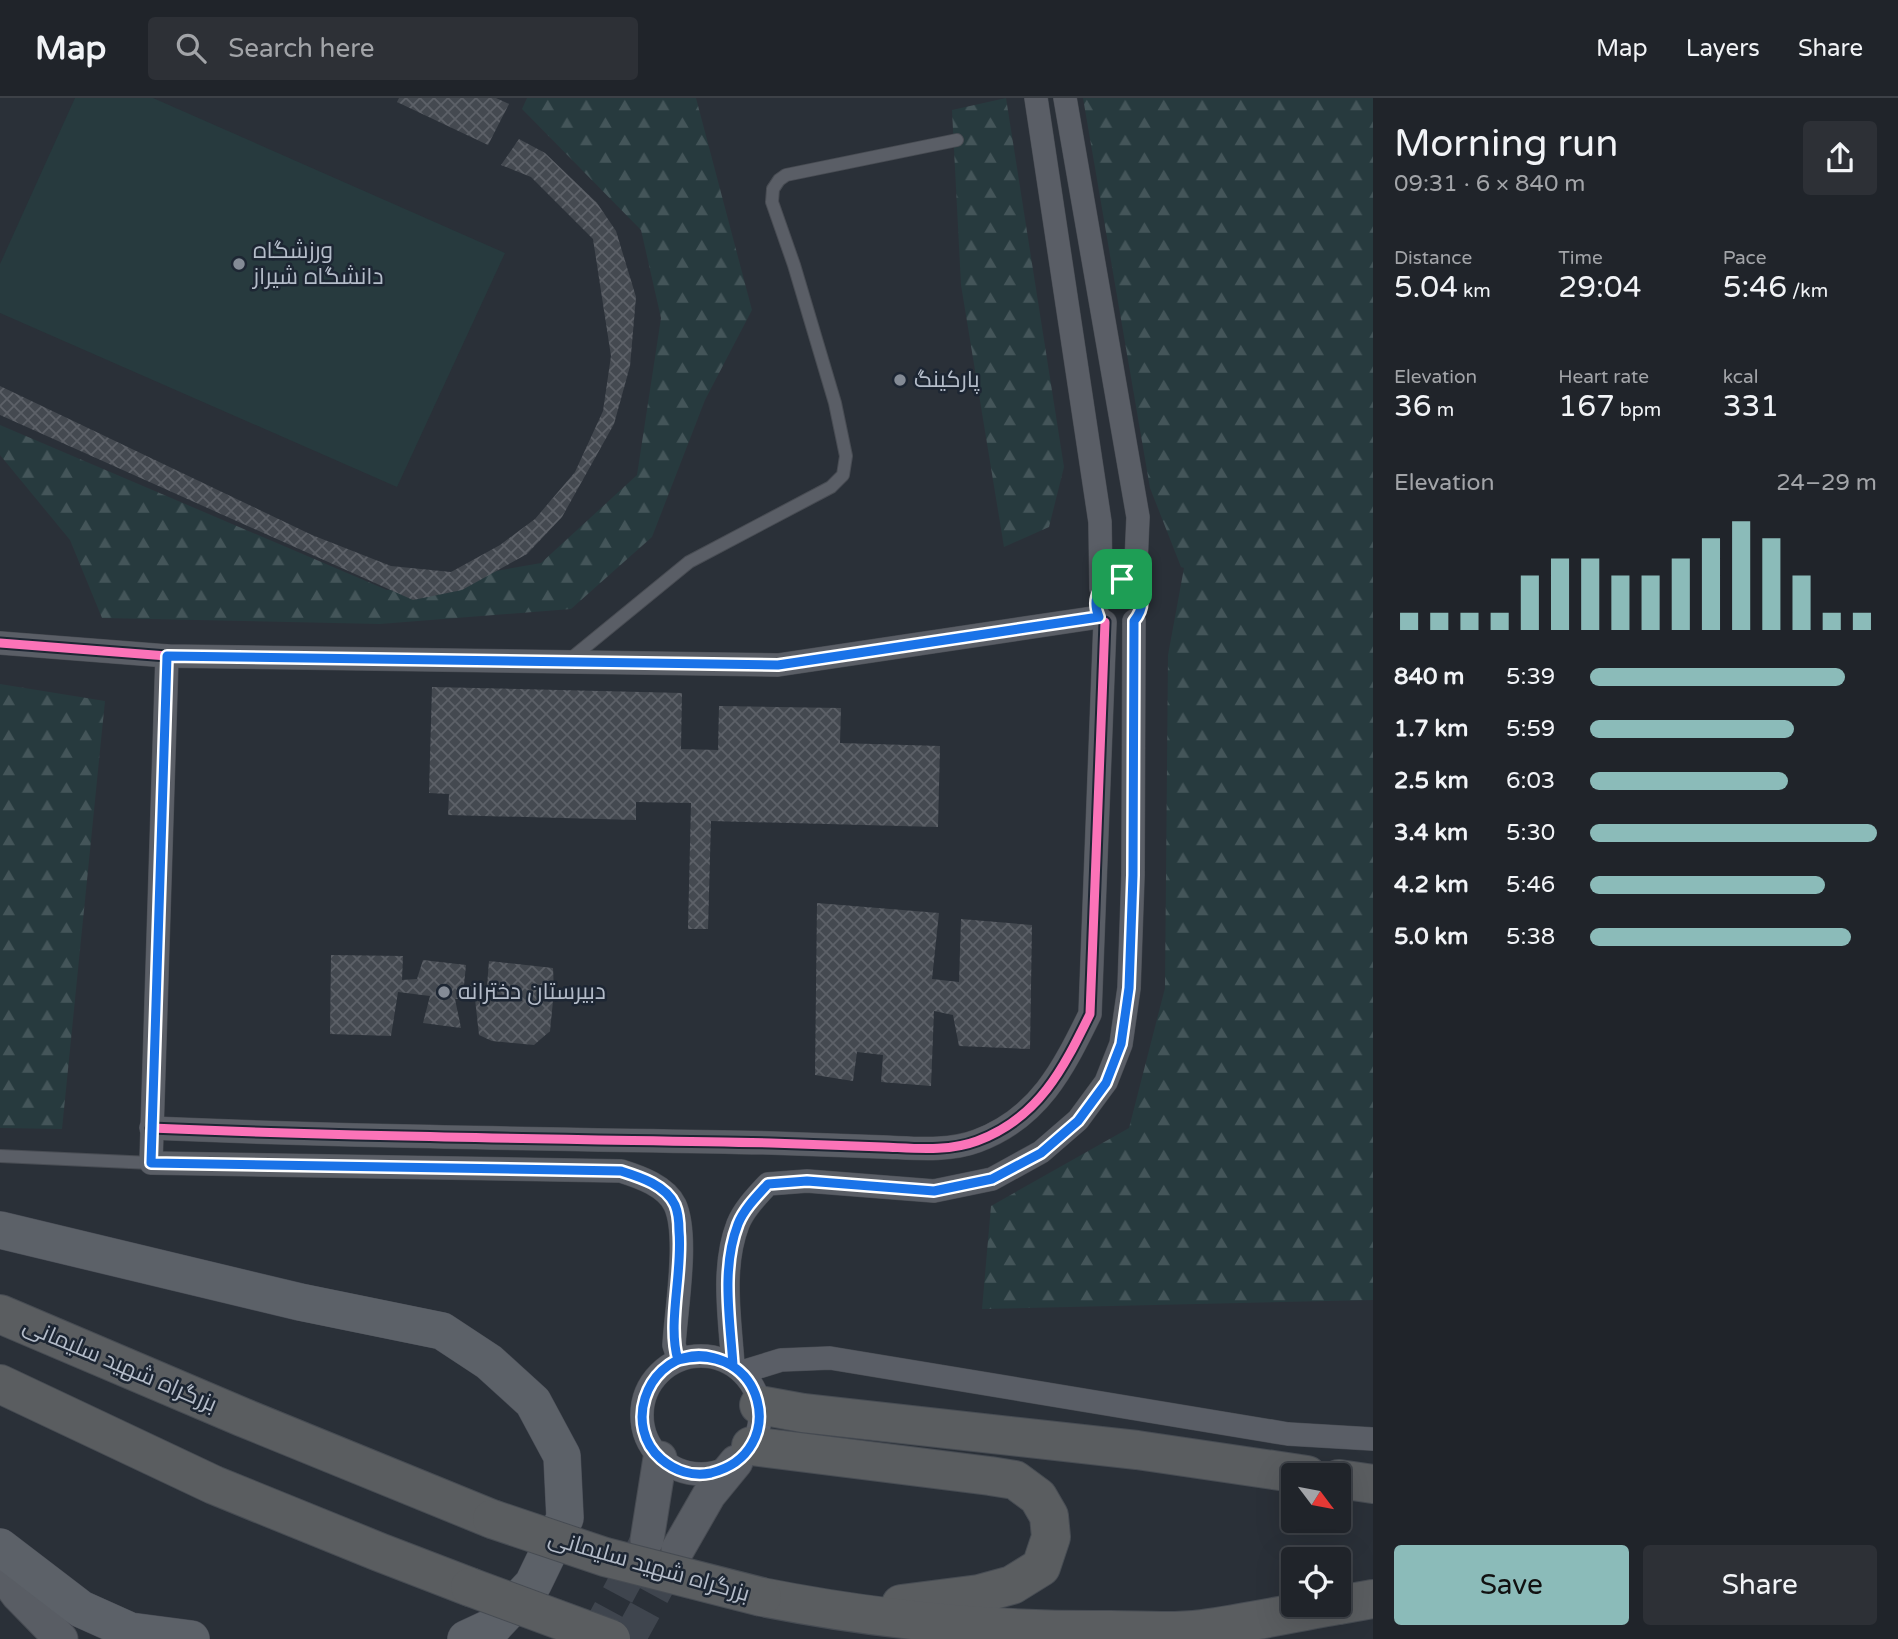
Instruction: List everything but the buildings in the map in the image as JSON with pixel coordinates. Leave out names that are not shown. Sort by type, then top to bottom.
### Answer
[{"type":"highway","name":"بزرگراه شهید سلیمانی","points":[[0,1314],[492,1519],[605,1557],[762,1597],[839,1612],[998,1629],[1199,1629],[1281,1615]]},
{"type":"highway","points":[[0,1384],[214,1485],[379,1552],[611,1639]]},
{"type":"highway","points":[[759,1405],[803,1413],[1138,1450],[1281,1471]]},
{"type":"highway","points":[[744,1454],[1015,1480],[1038,1497],[1049,1516],[1051,1537],[1041,1567],[1012,1585],[979,1594],[839,1612]]},
{"type":"highway","points":[[1351,1481],[1373,1484]]},
{"type":"highway","name":"بزرگراه شهید سلیمانی","points":[[1351,1602],[1373,1598]]},
{"type":"main road","points":[[0,1230],[300,1302],[442,1331],[489,1362],[533,1402],[562,1456],[565,1518],[533,1584],[494,1626],[466,1639]]},
{"type":"main road","points":[[678,1549],[709,1495],[744,1454]]},
{"type":"main road","points":[[647,1539],[660,1458]]},
{"type":"main road","points":[[0,1547],[81,1609],[130,1632],[191,1639]]},
{"type":"main road","points":[[0,1571],[18,1595],[61,1639]]},
{"type":"street","points":[[151,1128],[938,1149],[977,1142],[1037,1104],[1062,1069],[1090,1014],[1102,620],[1095,602],[1101,587],[1100,522],[1036,98]]},
{"type":"street","points":[[1065,98],[1138,517],[1135,586]]},
{"type":"street","points":[[738,1369],[727,1268],[738,1223],[752,1200],[768,1184],[807,1181],[934,1191],[992,1179],[1041,1153],[1078,1121],[1106,1083],[1121,1044],[1129,988],[1133,875],[1134,621],[1142,607],[1142,599],[1129,581],[1114,580],[1101,587]]},
{"type":"street","points":[[0,643],[167,656],[778,665],[1102,620],[1120,627],[1134,621]]},
{"type":"street","points":[[167,656],[151,1163],[621,1171],[644,1178],[659,1188],[674,1204],[679,1223],[681,1250],[674,1345],[678,1360]]},
{"type":"street","points":[[706,1356],[738,1369],[750,1382],[759,1405],[760,1419],[744,1454],[713,1472],[689,1473],[674,1468],[660,1458],[649,1444],[643,1429],[645,1396],[652,1381],[678,1360],[706,1356]]},
{"type":"street","points":[[738,1369],[780,1360],[830,1358],[1288,1434],[1373,1439]]},
{"type":"lane","points":[[565,663],[689,562],[831,487],[843,475],[846,456],[835,403],[794,265],[772,202],[779,180],[786,175],[957,140]]},
{"type":"lane","points":[[0,1156],[151,1163]]},
{"type":"green space","points":[[75,98],[153,98],[505,253],[397,487],[0,313],[0,264]]},
{"type":"green space","points":[[527,98],[696,98],[752,310],[705,400],[652,537],[571,609],[380,624],[102,618],[70,540],[0,455],[0,425],[387,590],[541,563],[637,475],[661,318],[641,230],[522,109]]},
{"type":"green space","points":[[1006,98],[1064,467],[1049,527],[1004,547],[961,285],[952,110]]},
{"type":"green space","points":[[1083,98],[1373,98],[1373,1300],[982,1309],[991,1206],[1129,1128],[1165,988],[1168,655],[1184,568],[1181,567],[1150,488]]},
{"type":"green space","points":[[0,684],[105,701],[62,1129],[0,1128]]},
{"type":"tunnel","points":[[594,1639],[646,1542]]},
{"type":"tunnel","points":[[629,1639],[678,1549]]},
{"type":"cycle path","points":[[0,643],[167,656],[778,665],[1099,617]]},
{"type":"cycle path","points":[[151,1128],[930,1148],[954,1147],[999,1131],[1017,1119],[1047,1090],[1070,1054],[1090,1014],[1105,622]]},
{"type":"place","name":"ورزشگاه دانشگاه شیراز","points":[[239,264]]},
{"type":"place","name":"پارکینگ","points":[[900,380]]},
{"type":"place","name":"دبیرستان دخترانه","points":[[444,992]]},
{"type":"route","points":[[1122,579],[1101,587],[1095,602],[1099,617],[778,665],[167,656],[151,1163],[621,1171],[644,1178],[659,1188],[674,1204],[679,1223],[681,1250],[674,1345],[678,1360],[692,1356],[720,1359],[742,1372],[756,1393],[760,1419],[757,1433],[751,1446],[736,1462],[722,1470],[705,1474],[674,1468],[660,1458],[649,1444],[643,1429],[642,1413],[645,1396],[652,1381],[678,1360],[692,1356],[706,1356],[720,1359],[733,1365],[727,1268],[738,1223],[752,1200],[768,1184],[807,1181],[934,1191],[992,1179],[1041,1153],[1078,1121],[1106,1083],[1121,1044],[1129,988],[1133,875],[1134,621],[1142,607],[1140,592],[1129,581],[1122,579]]}]
